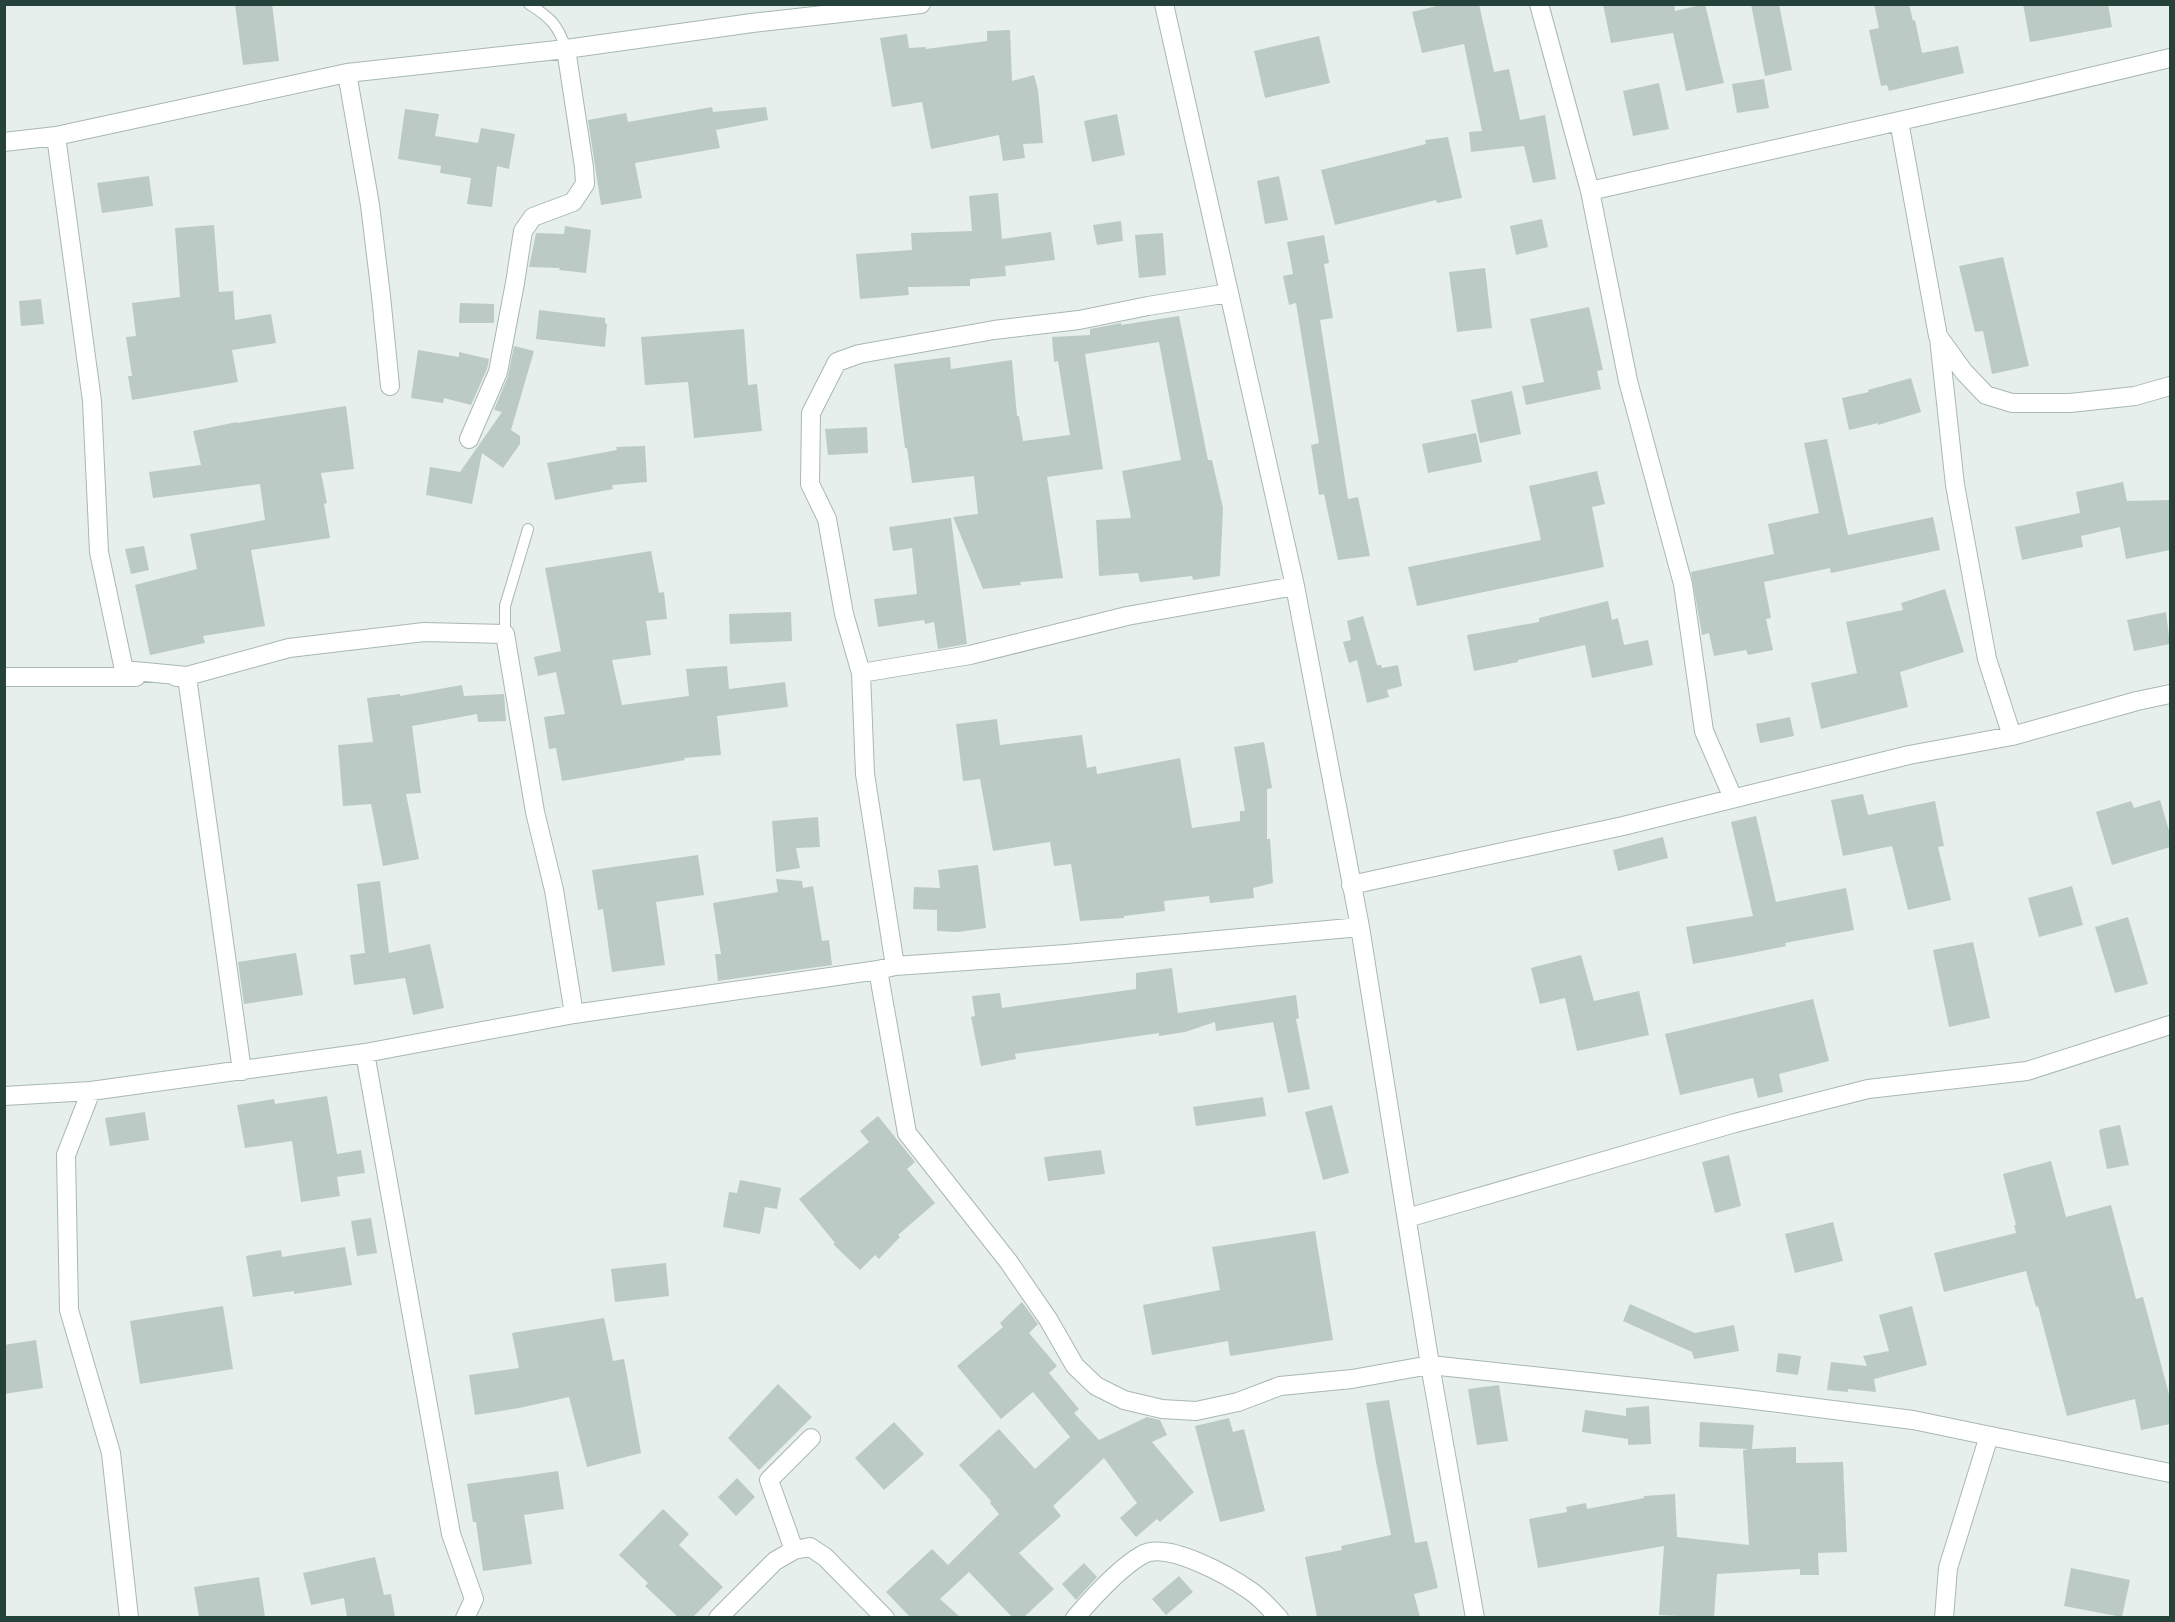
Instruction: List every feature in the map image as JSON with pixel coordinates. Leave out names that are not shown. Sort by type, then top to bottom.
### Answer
[{"type":"street","points":[[4,141],[56,136],[347,73],[566,49],[753,23],[921,4]]},
{"type":"street","points":[[1164,4],[1295,586],[1360,927],[1430,1365],[1475,1617]]},
{"type":"street","points":[[1539,4],[1590,191],[1628,381],[1683,584],[1704,731],[1733,798]]},
{"type":"street","points":[[469,439],[498,372],[516,283],[523,231],[533,217],[573,202],[585,184],[566,49]]},
{"type":"street","points":[[1590,191],[2170,58]]},
{"type":"street","points":[[347,73],[370,205],[390,386]]},
{"type":"street","points":[[1899,121],[1938,336],[1955,485],[1987,659],[2012,736]]},
{"type":"street","points":[[56,136],[91,391],[99,552],[124,670],[186,676],[289,648],[424,632],[505,634],[535,812],[554,890],[574,1014]]},
{"type":"street","points":[[1229,293],[1079,320],[983,332],[859,354],[837,362],[811,413],[810,484],[827,519],[844,614],[861,673],[865,774],[907,1133],[1008,1261],[1048,1319],[1075,1366],[1096,1386],[1124,1400],[1162,1409],[1196,1411],[1238,1402],[1280,1386],[1352,1379],[1430,1365],[1902,1418],[2170,1473]]},
{"type":"street","points":[[1938,336],[1964,372],[1986,395],[2012,403],[2070,403],[2135,396],[2170,386]]},
{"type":"street","points":[[861,673],[970,655],[1127,616],[1295,586]]},
{"type":"street","points":[[4,677],[187,677],[242,1071]]},
{"type":"street","points":[[1351,885],[1623,826],[1909,755],[2012,736],[2170,694]]},
{"type":"street","points":[[4,1096],[91,1091],[242,1071],[366,1053],[574,1014],[886,968],[1360,927]]},
{"type":"street","points":[[1407,1218],[1735,1123],[1868,1089],[2027,1071],[2170,1024]]},
{"type":"street","points":[[366,1053],[451,1534],[474,1599],[465,1617]]},
{"type":"street","points":[[91,1091],[66,1155],[69,1310],[111,1453],[129,1617]]},
{"type":"street","points":[[1944,1617],[1948,1568],[1989,1436]]},
{"type":"street","points":[[794,1550],[769,1480],[811,1438]]},
{"type":"street","points":[[718,1617],[775,1561],[794,1550],[810,1547],[825,1557],[885,1617]]},
{"type":"street","points":[[1075,1617],[1100,1589],[1144,1553],[1172,1552],[1196,1561],[1238,1583],[1254,1593],[1279,1617]]},
{"type":"lane","points":[[529,4],[558,27],[566,49]]},
{"type":"lane","points":[[505,634],[505,606],[528,529]]},
{"type":"building","points":[[235,4],[272,4],[279,61],[243,65]]},
{"type":"building","points":[[1445,4],[1479,4],[1494,72],[1509,69],[1520,120],[1545,115],[1556,179],[1533,183],[1524,146],[1471,152],[1469,132],[1482,131],[1464,44],[1422,53],[1412,12]]},
{"type":"building","points":[[1603,4],[1674,4],[1675,11],[1705,4],[1724,83],[1686,91],[1673,33],[1611,43]]},
{"type":"building","points":[[1751,4],[1779,4],[1792,70],[1765,76]]},
{"type":"building","points":[[1874,4],[1909,4],[1922,53],[1958,46],[1964,73],[1889,91],[1887,85],[1881,86],[1869,30],[1879,28]]},
{"type":"building","points":[[2023,4],[2108,4],[2112,27],[2030,42]]},
{"type":"building","points":[[1010,30],[1012,81],[1034,75],[1038,90],[1043,143],[1023,144],[1025,158],[1003,161],[999,135],[931,149],[922,102],[892,107],[880,38],[907,34],[909,48],[926,47],[926,49],[987,41],[987,31]]},
{"type":"building","points":[[1319,36],[1330,83],[1265,98],[1254,51]]},
{"type":"building","points":[[1764,79],[1769,108],[1737,113],[1732,84]]},
{"type":"building","points":[[1659,83],[1669,129],[1633,136],[1623,91]]},
{"type":"building","points":[[712,107],[713,112],[766,107],[768,120],[716,130],[720,148],[635,163],[642,198],[601,205],[588,120],[626,113],[628,122]]},
{"type":"building","points":[[405,109],[439,114],[435,136],[478,143],[481,128],[515,134],[509,169],[497,166],[492,207],[467,204],[471,178],[440,173],[441,166],[398,159]]},
{"type":"building","points":[[1117,114],[1125,155],[1092,162],[1084,121]]},
{"type":"building","points":[[1448,137],[1462,198],[1437,203],[1436,200],[1335,225],[1321,170],[1426,144],[1425,140]]},
{"type":"building","points":[[149,176],[153,206],[102,213],[97,183]]},
{"type":"building","points":[[1279,176],[1288,220],[1265,224],[1257,181]]},
{"type":"building","points":[[998,193],[1002,239],[1051,232],[1055,260],[1005,266],[1006,276],[970,279],[970,286],[908,287],[909,295],[860,299],[856,254],[912,250],[911,233],[972,231],[969,196]]},
{"type":"building","points":[[1542,219],[1548,247],[1516,255],[1510,226]]},
{"type":"building","points":[[1121,221],[1123,241],[1097,245],[1093,225]]},
{"type":"building","points":[[214,225],[219,292],[233,291],[235,320],[271,314],[276,343],[232,350],[238,382],[132,400],[128,376],[132,376],[126,337],[136,336],[132,303],[180,297],[175,228]]},
{"type":"building","points":[[565,226],[591,230],[586,273],[559,270],[560,268],[529,267],[536,233],[564,234]]},
{"type":"building","points":[[1163,233],[1166,275],[1139,278],[1135,235]]},
{"type":"building","points":[[1324,235],[1329,263],[1324,264],[1333,318],[1320,320],[1348,499],[1358,497],[1370,556],[1338,560],[1324,494],[1319,495],[1311,445],[1319,443],[1296,303],[1289,305],[1283,276],[1293,274],[1287,242]]},
{"type":"building","points":[[2003,257],[2029,366],[1992,374],[1983,331],[1975,332],[1959,266]]},
{"type":"building","points":[[1485,268],[1492,328],[1457,332],[1449,272]]},
{"type":"building","points":[[41,299],[44,324],[21,326],[19,301]]},
{"type":"building","points":[[460,303],[494,304],[494,323],[459,323]]},
{"type":"building","points":[[1589,307],[1603,370],[1597,371],[1601,389],[1526,405],[1522,386],[1544,382],[1530,319]]},
{"type":"building","points":[[539,310],[605,318],[607,324],[605,347],[536,339]]},
{"type":"building","points":[[1179,316],[1208,460],[1212,460],[1223,508],[1220,576],[1193,580],[1192,576],[1140,582],[1138,573],[1099,576],[1096,520],[1131,518],[1122,471],[1181,460],[1159,342],[1085,354],[1103,469],[1047,477],[1063,578],[1020,582],[1021,585],[983,589],[953,517],[978,514],[974,476],[912,483],[894,364],[950,357],[951,369],[1012,360],[1017,416],[1019,416],[1023,441],[1070,435],[1058,361],[1054,362],[1052,337],[1090,335],[1090,329]]},
{"type":"building","points":[[744,329],[748,385],[757,384],[762,431],[694,438],[688,382],[645,385],[641,337]]},
{"type":"building","points":[[514,346],[534,351],[511,430],[520,436],[520,444],[503,468],[482,453],[472,504],[426,495],[430,467],[460,472],[502,412],[494,410],[508,376]]},
{"type":"building","points":[[418,350],[459,357],[459,352],[489,359],[471,405],[444,398],[443,403],[411,398]]},
{"type":"building","points":[[1911,378],[1921,412],[1878,425],[1878,423],[1849,430],[1842,398]]},
{"type":"building","points":[[1512,391],[1521,434],[1480,443],[1471,400]]},
{"type":"building","points":[[346,406],[354,469],[321,473],[327,503],[324,504],[330,538],[251,550],[265,626],[203,636],[205,643],[150,655],[135,585],[197,569],[190,534],[265,520],[260,484],[153,498],[149,472],[201,465],[193,431]]},
{"type":"building","points":[[867,427],[868,453],[828,455],[825,429]]},
{"type":"building","points":[[1476,433],[1482,462],[1428,473],[1422,444]]},
{"type":"building","points":[[1827,439],[1848,535],[1933,517],[1940,550],[1831,573],[1830,568],[1764,582],[1771,618],[1766,619],[1773,650],[1748,655],[1746,650],[1714,656],[1709,633],[1702,635],[1691,572],[1774,554],[1768,524],[1819,513],[1804,443]]},
{"type":"building","points":[[645,446],[647,482],[612,485],[613,489],[555,500],[547,463],[617,450],[616,447]]},
{"type":"building","points":[[1597,471],[1605,504],[1592,507],[1604,567],[1417,606],[1408,567],[1541,540],[1529,486]]},
{"type":"building","points":[[2123,482],[2127,501],[2170,500],[2170,550],[2126,559],[2120,527],[2081,536],[2083,547],[2022,560],[2015,527],[2080,513],[2076,492]]},
{"type":"building","points":[[951,518],[967,644],[938,649],[934,622],[925,624],[924,620],[878,627],[874,599],[917,594],[912,548],[893,551],[889,527]]},
{"type":"building","points":[[144,546],[149,570],[131,574],[125,549]]},
{"type":"building","points":[[651,551],[659,593],[664,592],[667,619],[646,621],[651,655],[612,660],[622,705],[689,696],[686,669],[727,666],[729,689],[785,682],[788,707],[717,716],[721,755],[684,758],[685,760],[562,781],[556,748],[549,749],[544,717],[565,714],[556,672],[538,676],[534,657],[561,651],[545,568]]},
{"type":"building","points":[[1945,589],[1964,652],[1900,672],[1908,707],[1821,729],[1811,683],[1857,673],[1846,622],[1903,610],[1901,603]]},
{"type":"building","points":[[1608,601],[1612,620],[1618,618],[1624,645],[1648,640],[1653,665],[1592,678],[1585,645],[1474,671],[1467,635],[1539,622],[1539,618]]},
{"type":"building","points":[[791,612],[792,641],[730,644],[729,614]]},
{"type":"building","points":[[2166,612],[2170,644],[2134,651],[2127,620]]},
{"type":"building","points":[[1363,616],[1377,665],[1381,665],[1382,668],[1398,665],[1402,686],[1387,690],[1389,697],[1367,703],[1357,660],[1349,663],[1343,642],[1351,640],[1347,621]]},
{"type":"building","points":[[462,685],[464,696],[504,694],[506,721],[478,722],[477,714],[412,726],[421,793],[406,794],[419,859],[383,866],[371,804],[343,806],[338,745],[373,742],[367,698],[400,694],[400,696]]},
{"type":"building","points":[[1790,717],[1794,736],[1760,743],[1756,724]]},
{"type":"building","points":[[997,719],[1000,745],[1082,735],[1087,768],[1096,766],[1097,774],[1180,758],[1192,828],[1240,821],[1240,811],[1245,811],[1234,747],[1264,742],[1272,788],[1267,789],[1267,839],[1270,839],[1273,883],[1253,888],[1254,898],[1210,903],[1209,896],[1164,901],[1165,911],[1124,916],[1124,918],[1080,921],[1071,864],[1054,866],[1050,842],[993,851],[980,779],[963,781],[956,724]]},
{"type":"building","points":[[1863,794],[1868,815],[1935,801],[1944,846],[1938,847],[1951,900],[1908,910],[1892,846],[1843,856],[1831,800]]},
{"type":"building","points":[[2160,800],[2170,834],[2170,847],[2112,865],[2096,812],[2131,801],[2134,808]]},
{"type":"building","points":[[1756,816],[1776,902],[1846,888],[1854,930],[1693,964],[1686,927],[1753,916],[1731,822]]},
{"type":"building","points":[[818,817],[820,847],[796,848],[800,868],[776,872],[772,821]]},
{"type":"building","points":[[1663,837],[1668,858],[1618,871],[1613,850]]},
{"type":"building","points":[[698,855],[704,895],[656,902],[665,965],[612,972],[603,909],[598,910],[592,870]]},
{"type":"building","points":[[978,865],[986,928],[958,932],[937,931],[937,910],[913,909],[914,887],[940,888],[938,870]]},
{"type":"building","points":[[776,879],[802,881],[803,888],[813,886],[822,941],[829,940],[832,965],[718,981],[715,954],[721,954],[713,903],[778,892]]},
{"type":"building","points":[[380,881],[389,953],[430,944],[444,1008],[413,1015],[405,978],[354,985],[350,955],[365,953],[357,884]]},
{"type":"building","points":[[2072,886],[2083,925],[2039,937],[2028,898]]},
{"type":"building","points":[[2128,917],[2148,984],[2115,993],[2095,927]]},
{"type":"building","points":[[1973,942],[1990,1018],[1949,1027],[1933,950]]},
{"type":"building","points":[[296,953],[303,995],[244,1004],[238,962]]},
{"type":"building","points":[[1581,955],[1594,1001],[1639,991],[1649,1035],[1577,1051],[1565,998],[1540,1004],[1531,968]]},
{"type":"building","points":[[1172,968],[1178,1013],[1296,995],[1299,1018],[1296,1019],[1310,1089],[1288,1093],[1273,1022],[1216,1031],[1215,1022],[1185,1032],[1159,1036],[1159,1033],[1015,1054],[1016,1059],[981,1066],[971,1017],[975,1016],[972,996],[1000,993],[1002,1008],[1136,989],[1136,973]]},
{"type":"building","points":[[1813,999],[1829,1061],[1779,1074],[1783,1092],[1758,1098],[1753,1078],[1680,1095],[1665,1034]]},
{"type":"building","points":[[327,1096],[337,1154],[361,1150],[365,1173],[337,1177],[340,1196],[301,1202],[292,1141],[245,1148],[237,1105],[274,1099],[275,1104]]},
{"type":"building","points":[[1263,1097],[1266,1116],[1196,1126],[1193,1107]]},
{"type":"building","points":[[1332,1105],[1349,1173],[1323,1180],[1305,1112]]},
{"type":"building","points":[[145,1112],[149,1140],[110,1146],[105,1118]]},
{"type":"building","points":[[878,1116],[915,1162],[907,1169],[935,1203],[898,1235],[900,1237],[879,1259],[875,1255],[860,1270],[833,1244],[835,1243],[799,1199],[869,1142],[860,1131]]},
{"type":"building","points":[[2120,1125],[2129,1165],[2107,1169],[2099,1131]]},
{"type":"building","points":[[1101,1150],[1105,1174],[1048,1181],[1044,1157]]},
{"type":"building","points":[[1729,1155],[1741,1206],[1715,1213],[1702,1162]]},
{"type":"building","points":[[2051,1161],[2066,1217],[2111,1205],[2136,1299],[2143,1297],[2170,1398],[2170,1424],[2141,1430],[2135,1399],[2067,1416],[2038,1306],[2036,1307],[2026,1271],[1944,1292],[1934,1253],[2016,1233],[2003,1174]]},
{"type":"building","points":[[740,1180],[781,1188],[777,1209],[765,1207],[760,1234],[723,1227],[729,1192],[737,1193]]},
{"type":"building","points":[[371,1218],[377,1253],[357,1256],[351,1221]]},
{"type":"building","points":[[1833,1222],[1843,1261],[1795,1273],[1785,1234]]},
{"type":"building","points":[[1315,1231],[1333,1340],[1230,1356],[1228,1341],[1152,1355],[1143,1305],[1220,1290],[1212,1247]]},
{"type":"building","points":[[345,1247],[352,1285],[294,1294],[294,1291],[253,1297],[246,1256],[281,1250],[282,1257]]},
{"type":"building","points":[[666,1263],[669,1296],[615,1302],[611,1269]]},
{"type":"building","points":[[1022,1302],[1038,1324],[1029,1333],[1057,1366],[1049,1373],[1079,1409],[1074,1413],[1099,1440],[1147,1417],[1160,1420],[1167,1435],[1152,1442],[1194,1492],[1160,1522],[1157,1519],[1136,1537],[1120,1518],[1137,1503],[1104,1458],[1053,1506],[1061,1516],[1019,1553],[1054,1589],[1024,1617],[1012,1617],[969,1572],[940,1599],[960,1617],[910,1617],[886,1592],[932,1549],[948,1565],[999,1514],[990,1503],[991,1501],[959,1465],[999,1429],[1035,1469],[1070,1437],[1033,1392],[1001,1419],[957,1366],[1003,1327],[1000,1323]]},
{"type":"building","points":[[1630,1304],[1695,1333],[1734,1325],[1739,1351],[1694,1359],[1692,1352],[1623,1321]]},
{"type":"building","points":[[223,1306],[233,1369],[140,1384],[130,1321]]},
{"type":"building","points":[[1912,1306],[1927,1365],[1874,1379],[1876,1392],[1848,1389],[1848,1392],[1827,1390],[1831,1362],[1867,1366],[1863,1356],[1889,1351],[1879,1315]]},
{"type":"building","points":[[604,1318],[613,1361],[624,1359],[641,1453],[587,1467],[569,1397],[475,1415],[469,1375],[519,1368],[512,1333]]},
{"type":"building","points":[[36,1340],[43,1388],[4,1394],[4,1345]]},
{"type":"building","points":[[1778,1353],[1801,1356],[1798,1375],[1776,1372]]},
{"type":"building","points":[[778,1384],[812,1417],[759,1470],[728,1438]]},
{"type":"building","points":[[1499,1385],[1508,1441],[1477,1445],[1468,1389]]},
{"type":"building","points":[[1389,1400],[1415,1543],[1427,1541],[1438,1588],[1414,1594],[1420,1617],[1317,1617],[1305,1557],[1342,1550],[1341,1546],[1391,1535],[1366,1403]]},
{"type":"building","points":[[1649,1406],[1651,1444],[1628,1445],[1628,1439],[1582,1432],[1585,1410],[1626,1416],[1626,1408]]},
{"type":"building","points":[[1229,1418],[1233,1432],[1244,1429],[1265,1511],[1220,1522],[1195,1426]]},
{"type":"building","points":[[894,1422],[924,1454],[884,1490],[855,1458]]},
{"type":"building","points":[[1700,1422],[1754,1425],[1752,1449],[1796,1447],[1796,1463],[1843,1462],[1847,1552],[1818,1553],[1819,1575],[1800,1575],[1800,1569],[1717,1574],[1714,1617],[1659,1615],[1664,1546],[1538,1568],[1529,1519],[1567,1512],[1566,1507],[1586,1503],[1587,1509],[1644,1498],[1644,1496],[1675,1494],[1677,1537],[1749,1545],[1743,1450],[1749,1449],[1699,1447]]},
{"type":"building","points":[[558,1471],[564,1509],[524,1515],[532,1564],[483,1571],[476,1522],[473,1522],[467,1484]]},
{"type":"building","points":[[737,1478],[755,1497],[736,1516],[718,1497]]},
{"type":"building","points":[[663,1509],[689,1534],[679,1545],[723,1587],[693,1617],[678,1617],[645,1586],[648,1583],[619,1555]]},
{"type":"building","points":[[375,1557],[384,1595],[391,1594],[395,1617],[347,1617],[344,1598],[311,1605],[303,1573]]},
{"type":"building","points":[[1084,1563],[1097,1577],[1076,1600],[1062,1584]]},
{"type":"building","points":[[2071,1568],[2130,1580],[2122,1617],[2064,1606]]},
{"type":"building","points":[[1179,1576],[1193,1592],[1166,1615],[1152,1599]]},
{"type":"building","points":[[259,1577],[265,1617],[199,1617],[194,1587]]}]
